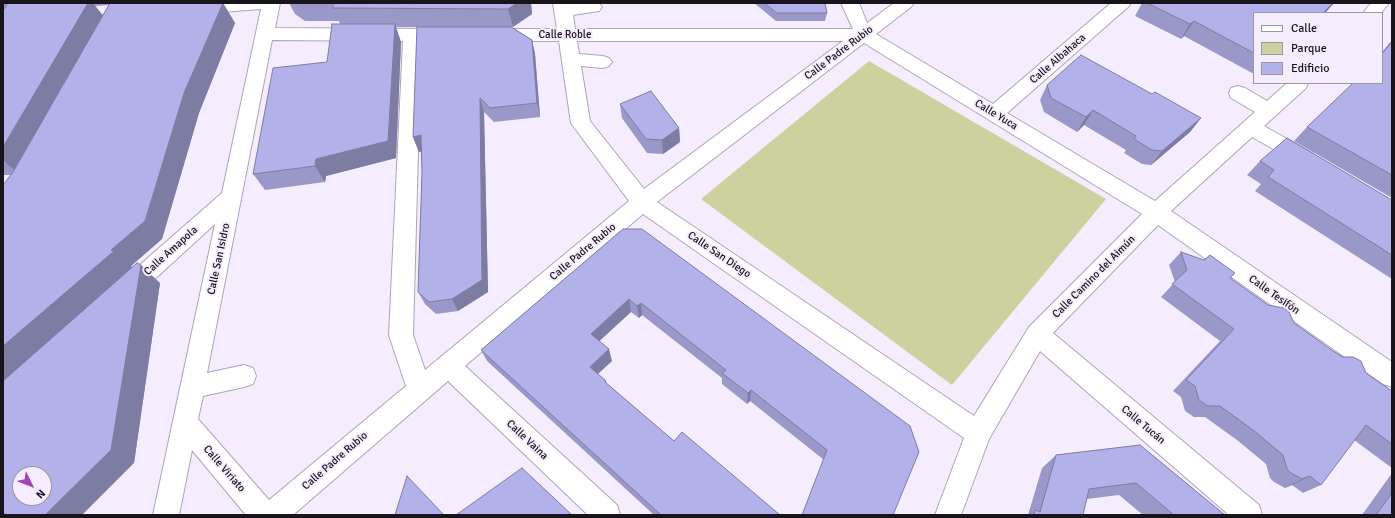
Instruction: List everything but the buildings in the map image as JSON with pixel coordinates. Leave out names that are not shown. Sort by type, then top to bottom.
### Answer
[{"type":"street","points":[[177,9],[271,3]]},
{"type":"street","name":"Calle San Isidro","points":[[166,515],[271,3]]},
{"type":"street","points":[[850,3],[864,34]]},
{"type":"street","name":"Calle Padre Rubio","points":[[272,515],[419,389],[642,202],[905,3]]},
{"type":"street","name":"Calle Albahaca","points":[[994,114],[1122,3]]},
{"type":"street","points":[[1373,12],[1380,3]]},
{"type":"street","points":[[562,6],[593,7]]},
{"type":"street","name":"Calle San Diego","points":[[562,6],[581,123],[642,202],[978,433]]},
{"type":"street","name":"Calle Roble","points":[[265,34],[864,34]]},
{"type":"street","name":"Calle Yuca","points":[[864,34],[1157,213]]},
{"type":"street","points":[[412,35],[401,335],[419,389]]},
{"type":"street","points":[[571,60],[602,62]]},
{"type":"street","name":"Calle Camino del Aimún","points":[[948,515],[978,433],[1037,334],[1166,203],[1299,84]]},
{"type":"street","points":[[1238,93],[1269,111]]},
{"type":"street","points":[[1251,127],[1318,166]]},
{"type":"street","name":"Calle Amapola","points":[[108,307],[231,197]]},
{"type":"street","name":"Calle Tesifón","points":[[1157,213],[1392,376]]},
{"type":"street","name":"Calle Tucán","points":[[1037,334],[1249,515]]},
{"type":"street","name":"Calle Vaina","points":[[448,366],[607,515]]},
{"type":"street","points":[[192,387],[244,376]]},
{"type":"street","name":"Calle Viriato","points":[[185,423],[264,515]]},
{"type":"green space","points":[[869,61],[1106,199],[952,385],[701,199]]}]
